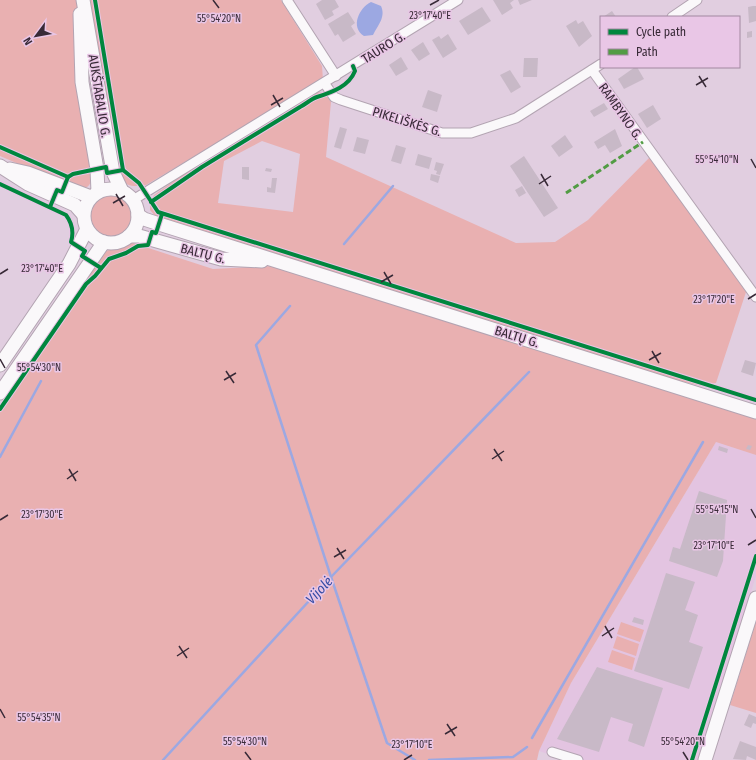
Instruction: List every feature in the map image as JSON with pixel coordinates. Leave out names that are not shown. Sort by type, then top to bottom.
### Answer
[{"type":"main road","name":"AUKŠTABALIO G.","points":[[82,0],[113,172],[122,191]]},
{"type":"main road","name":"AUKŠTABALIO G.","points":[[82,0],[82,82],[97,169],[94,194]]},
{"type":"main road","points":[[3,168],[28,173],[94,194],[114,189],[122,191],[133,200],[138,214],[134,230],[129,236],[117,242],[104,242],[97,239],[87,229],[83,214],[84,208],[94,194]]},
{"type":"main road","points":[[3,168],[28,184],[75,205],[83,214]]},
{"type":"main road","name":"BALTŲ G.","points":[[138,214],[152,221],[756,412]]},
{"type":"main road","points":[[0,365],[68,264],[87,229]]},
{"type":"main road","name":"BALTŲ G.","points":[[129,236],[139,236],[221,259],[277,261]]},
{"type":"main road","points":[[0,393],[104,242]]},
{"type":"main road","points":[[705,760],[756,598]]},
{"type":"street","points":[[287,0],[336,76]]},
{"type":"street","name":"TAURO G.","points":[[133,200],[325,84],[458,0]]},
{"type":"street","points":[[673,16],[697,0]]},
{"type":"street","name":"PIKELIŠKĖS G.","points":[[325,84],[334,97],[341,100],[442,133],[471,133],[516,118],[600,65]]},
{"type":"street","name":"RAMBYNO G.","points":[[592,70],[756,297]]},
{"type":"street","points":[[552,752],[578,760]]},
{"type":"shaded area","points":[[0,0],[77,0],[78,83],[92,174],[90,183],[86,188],[70,186],[0,156]]},
{"type":"shaded area","points":[[88,0],[281,0],[322,66],[323,80],[146,185],[128,185],[119,178]]},
{"type":"shaded area","points":[[317,92],[324,93],[331,102],[326,157],[516,243],[555,242],[588,220],[650,157],[746,292],[716,383],[702,386],[666,378],[158,219],[150,210],[150,203],[154,195],[195,166]],"holes":[[[262,141],[300,154],[293,212],[218,203],[224,161]]]},
{"type":"shaded area","points":[[111,194],[123,198],[129,204],[133,216],[129,228],[123,234],[111,238],[99,234],[93,228],[89,216],[93,204],[99,198]]},
{"type":"shaded area","points":[[133,243],[213,269],[272,266],[756,417],[756,455],[716,442],[571,683],[539,751],[537,760],[0,760],[0,405],[25,363],[100,254]]},
{"type":"shaded area","points":[[716,442],[756,455],[756,576],[699,760],[566,760],[539,751],[571,683]]},
{"type":"shaded area","points":[[756,621],[756,713],[730,705]]},
{"type":"shaded area","points":[[621,622],[644,630],[640,642],[617,634]]},
{"type":"shaded area","points":[[617,636],[639,644],[636,656],[613,648]]},
{"type":"shaded area","points":[[612,650],[635,658],[632,670],[608,662]]},
{"type":"water","points":[[371,2],[381,6],[383,14],[373,35],[364,36],[358,28],[358,18],[363,9]]},
{"type":"building","points":[[322,0],[335,0],[339,7],[332,11],[334,15],[325,20],[316,4]]},
{"type":"building","points":[[493,0],[514,0],[510,3],[513,8],[502,15]]},
{"type":"building","points":[[518,0],[532,0],[520,5]]},
{"type":"building","points":[[756,6],[756,21],[749,23],[748,7]]},
{"type":"building","points":[[482,7],[491,21],[468,35],[459,21]]},
{"type":"building","points":[[612,11],[615,16],[604,16]]},
{"type":"building","points":[[348,12],[355,23],[351,26],[356,34],[343,42],[338,34],[335,36],[328,24]]},
{"type":"building","points":[[576,20],[578,24],[583,21],[592,36],[579,47],[566,26]]},
{"type":"building","points":[[752,31],[752,37],[747,38],[747,32]]},
{"type":"building","points":[[448,34],[457,49],[443,58],[432,40],[439,36],[441,39]]},
{"type":"building","points":[[423,42],[430,54],[419,61],[411,50]]},
{"type":"building","points":[[401,57],[408,69],[396,76],[389,65]]},
{"type":"building","points":[[524,58],[538,58],[537,77],[523,77]]},
{"type":"building","points":[[634,68],[638,68],[644,79],[624,89],[618,79]]},
{"type":"building","points":[[510,70],[521,87],[511,93],[500,75]]},
{"type":"building","points":[[428,90],[442,95],[437,112],[422,107]]},
{"type":"building","points":[[604,103],[608,109],[594,117],[590,111]]},
{"type":"building","points":[[653,105],[661,119],[647,128],[638,114]]},
{"type":"building","points":[[340,127],[347,129],[341,149],[334,147]]},
{"type":"building","points":[[615,129],[622,146],[610,153],[605,145],[598,149],[594,142]]},
{"type":"building","points":[[565,135],[573,147],[559,157],[551,146]]},
{"type":"building","points":[[357,137],[369,140],[365,154],[353,151]]},
{"type":"building","points":[[396,145],[406,148],[401,164],[391,161]]},
{"type":"building","points":[[418,154],[432,158],[429,169],[415,165]]},
{"type":"building","points":[[524,156],[558,208],[544,217],[510,166]]},
{"type":"building","points":[[436,162],[444,164],[440,175],[436,174],[437,171],[434,170]]},
{"type":"building","points":[[242,167],[249,167],[249,180],[242,179]]},
{"type":"building","points":[[266,168],[272,169],[271,172],[265,171]]},
{"type":"building","points":[[431,174],[440,176],[438,183],[430,180]]},
{"type":"building","points":[[272,178],[277,178],[275,193],[267,192],[267,187],[271,188]]},
{"type":"building","points":[[522,186],[526,193],[519,197],[515,190]]},
{"type":"building","points":[[745,360],[756,363],[753,376],[741,372]]},
{"type":"building","points":[[748,445],[752,446],[750,450],[746,449]]},
{"type":"building","points":[[719,446],[728,449],[727,453],[718,450]]},
{"type":"building","points":[[699,491],[727,500],[723,561],[717,577],[669,561],[673,547],[680,549]]},
{"type":"building","points":[[666,573],[695,582],[685,610],[698,615],[689,642],[703,647],[689,689],[634,671]]},
{"type":"building","points":[[634,617],[644,620],[643,625],[632,622]]},
{"type":"building","points":[[597,667],[663,688],[644,747],[628,741],[633,724],[611,717],[599,752],[557,739]]},
{"type":"building","points":[[749,714],[756,717],[756,724],[753,723],[751,728],[744,725]]},
{"type":"building","points":[[740,741],[756,747],[756,760],[747,756],[746,760],[733,759]]},
{"type":"waterway","points":[[344,244],[393,186]]},
{"type":"waterway","points":[[290,306],[256,345],[331,577],[387,743],[415,760]]},
{"type":"waterway","name":"Vijolė","points":[[163,760],[331,577],[529,372]]},
{"type":"waterway","points":[[0,457],[41,381]]},
{"type":"waterway","points":[[532,738],[703,442]]},
{"type":"waterway","points":[[429,760],[513,757],[527,747]]},
{"type":"marked path","points":[[566,193],[643,142]]},
{"type":"cycle path","points":[[95,0],[123,170],[139,183],[158,212],[756,400]]},
{"type":"cycle path","points":[[151,202],[202,167],[313,99],[340,88],[349,81],[355,71],[353,66]]},
{"type":"cycle path","points":[[0,147],[68,177]]},
{"type":"cycle path","points":[[50,207],[57,190],[62,192],[68,177],[73,174],[106,167],[107,173],[123,170]]},
{"type":"cycle path","points":[[0,184],[66,215],[72,228],[71,242],[85,251],[82,256],[101,268]]},
{"type":"cycle path","points":[[0,409],[86,284],[95,276],[109,259],[126,253],[138,246],[148,245],[152,232],[156,233],[162,214]]},
{"type":"cycle path","points":[[692,760],[756,556]]}]
